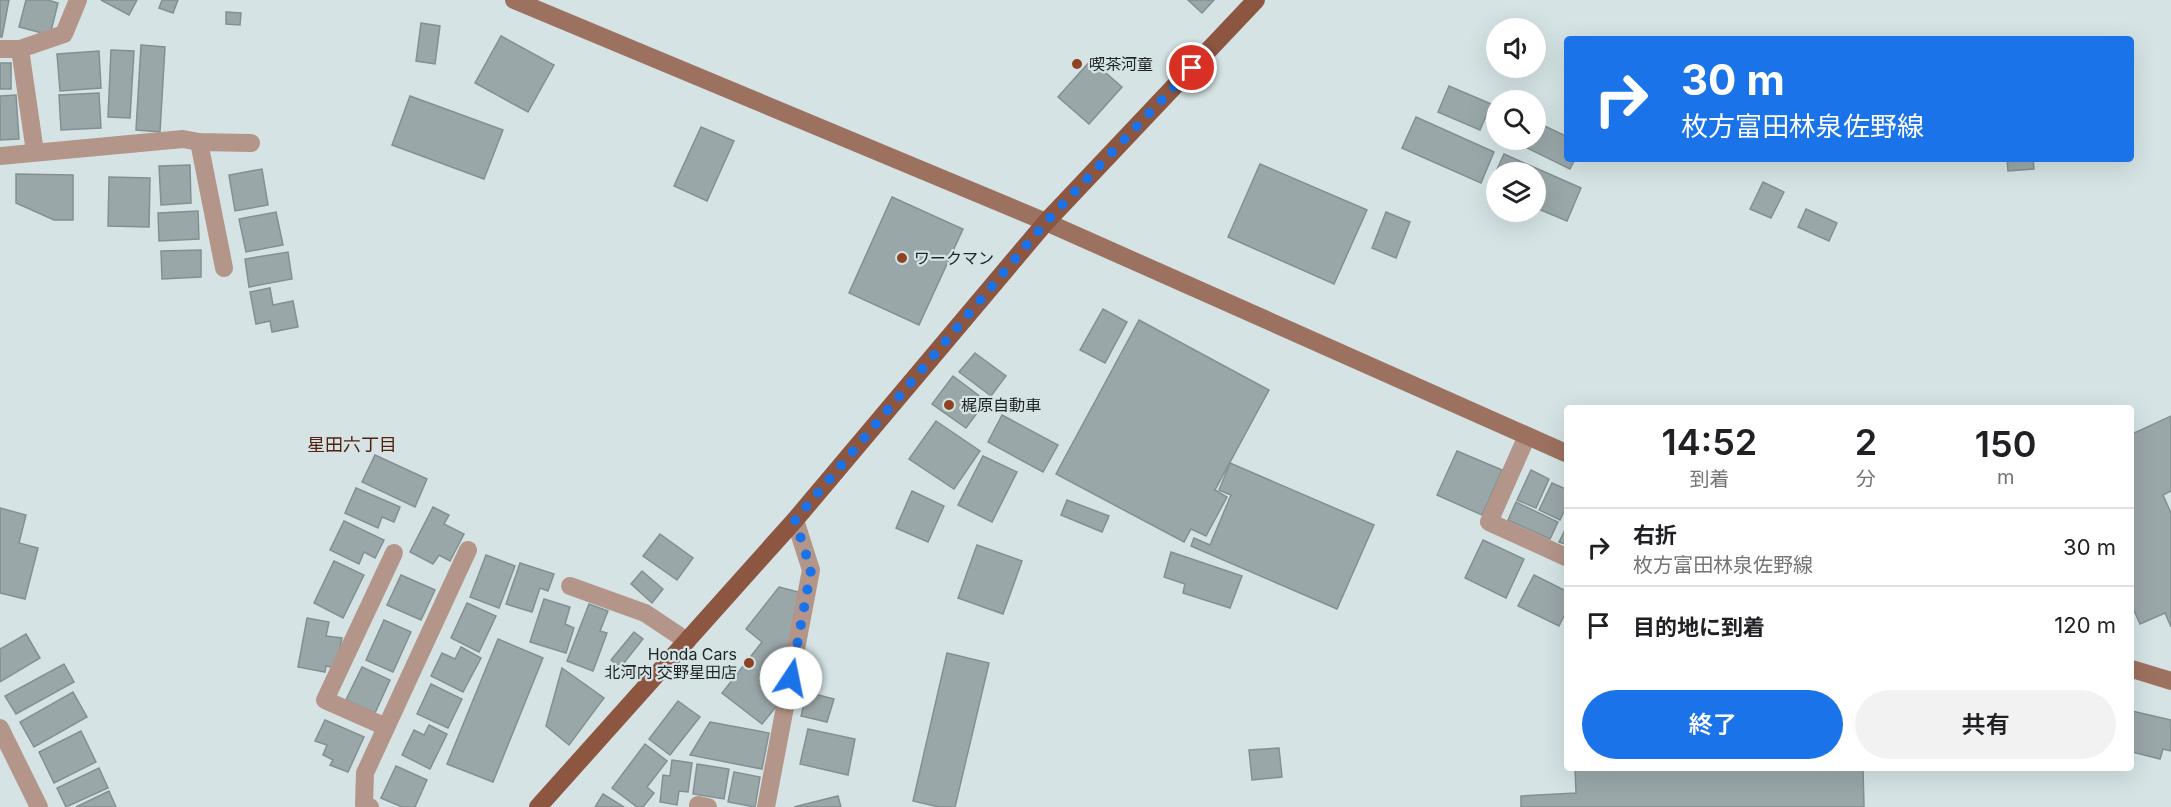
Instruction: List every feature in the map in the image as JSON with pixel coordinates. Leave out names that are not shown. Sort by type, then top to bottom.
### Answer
[{"type":"main road","points":[[538,807],[795,520],[1046,222],[1256,0]]},
{"type":"street","points":[[0,49],[20,49],[64,34],[78,0]]},
{"type":"street","points":[[514,0],[1046,222],[1564,452]]},
{"type":"street","points":[[20,49],[35,152]]},
{"type":"street","points":[[0,156],[183,139],[199,142],[250,143]]},
{"type":"street","points":[[199,142],[224,268]]},
{"type":"street","points":[[1527,436],[1489,522],[1564,556]]},
{"type":"street","points":[[766,807],[811,570],[795,520]]},
{"type":"street","points":[[370,807],[364,804],[365,773],[468,550]]},
{"type":"street","points":[[386,727],[325,700],[394,553]]},
{"type":"street","points":[[570,586],[645,613],[687,641]]},
{"type":"street","points":[[2134,670],[2171,681]]},
{"type":"street","points":[[0,728],[39,807]]},
{"type":"building","points":[[0,0],[9,0],[2,37],[0,37]]},
{"type":"building","points":[[26,0],[48,0],[58,3],[50,35],[19,27]]},
{"type":"building","points":[[101,0],[137,0],[129,15]]},
{"type":"building","points":[[162,0],[178,0],[173,13],[159,8]]},
{"type":"building","points":[[1188,0],[1214,0],[1202,13]]},
{"type":"building","points":[[226,12],[241,13],[240,25],[226,24]]},
{"type":"building","points":[[421,23],[440,26],[435,64],[416,61]]},
{"type":"building","points":[[501,36],[554,65],[528,112],[475,83]]},
{"type":"building","points":[[141,45],[165,47],[160,132],[136,130]]},
{"type":"building","points":[[111,50],[134,51],[130,118],[108,117]]},
{"type":"building","points":[[99,51],[101,88],[60,91],[57,54]]},
{"type":"building","points":[[1091,60],[1122,87],[1089,124],[1058,97]]},
{"type":"building","points":[[0,63],[11,63],[11,89],[0,89]]},
{"type":"building","points":[[1449,86],[1486,102],[1486,116],[1480,130],[1438,112]]},
{"type":"building","points":[[99,93],[101,128],[61,130],[59,95]]},
{"type":"building","points":[[16,95],[19,139],[0,140],[0,96]]},
{"type":"building","points":[[410,96],[503,130],[484,179],[392,145]]},
{"type":"building","points":[[1416,117],[1494,152],[1490,162],[1486,162],[1486,171],[1481,183],[1402,148]]},
{"type":"building","points":[[701,127],[734,141],[707,201],[674,186]]},
{"type":"building","points":[[1546,127],[1564,135],[1564,162],[1574,162],[1570,169],[1531,150],[1546,150]]},
{"type":"building","points":[[1504,154],[1522,162],[1500,162]]},
{"type":"building","points":[[2007,162],[2033,162],[2034,169],[2008,171]]},
{"type":"building","points":[[1260,164],[1367,210],[1334,284],[1228,237]]},
{"type":"building","points":[[190,165],[191,203],[161,205],[159,166]]},
{"type":"building","points":[[262,169],[268,205],[235,211],[229,175]]},
{"type":"building","points":[[1546,173],[1581,188],[1567,221],[1546,212]]},
{"type":"building","points":[[16,174],[73,175],[73,220],[54,220],[16,203]]},
{"type":"building","points":[[109,177],[150,178],[149,227],[108,226]]},
{"type":"building","points":[[1763,182],[1784,192],[1771,218],[1750,209]]},
{"type":"building","points":[[892,197],[963,229],[919,325],[849,293]]},
{"type":"building","points":[[1806,209],[1837,223],[1829,241],[1798,227]]},
{"type":"building","points":[[198,211],[199,239],[159,241],[158,213]]},
{"type":"building","points":[[276,212],[283,245],[246,252],[239,219]]},
{"type":"building","points":[[1386,212],[1410,222],[1396,258],[1372,248]]},
{"type":"building","points":[[201,250],[201,277],[162,279],[161,251]]},
{"type":"building","points":[[288,252],[292,279],[249,287],[245,259]]},
{"type":"building","points":[[270,288],[273,305],[293,301],[298,327],[272,332],[270,321],[256,324],[250,292]]},
{"type":"building","points":[[1103,309],[1127,322],[1105,363],[1080,350]]},
{"type":"building","points":[[1139,320],[1269,390],[1215,490],[1227,497],[1206,536],[1191,529],[1184,542],[1056,474]]},
{"type":"building","points":[[975,353],[1006,376],[991,396],[959,372]]},
{"type":"building","points":[[953,376],[986,401],[966,428],[932,404]]},
{"type":"building","points":[[1002,415],[1058,445],[1043,472],[988,442]]},
{"type":"building","points":[[2171,416],[2171,491],[2163,495],[2171,513],[2171,627],[2165,613],[2140,624],[2134,610],[2134,433]]},
{"type":"building","points":[[936,421],[980,451],[954,489],[909,459]]},
{"type":"building","points":[[1457,451],[1502,470],[1482,515],[1437,495]]},
{"type":"building","points":[[375,455],[427,479],[415,507],[362,482]]},
{"type":"building","points":[[983,456],[1017,472],[992,522],[958,505]]},
{"type":"building","points":[[1230,463],[1374,525],[1337,609],[1191,546],[1194,538],[1210,545],[1231,495],[1219,490]]},
{"type":"building","points":[[1531,470],[1549,479],[1536,508],[1517,500]]},
{"type":"building","points":[[1552,483],[1564,488],[1564,512],[1560,520],[1539,510]]},
{"type":"building","points":[[356,488],[400,507],[394,522],[382,517],[378,528],[345,513]]},
{"type":"building","points":[[912,491],[944,506],[928,542],[896,528]]},
{"type":"building","points":[[1067,500],[1109,516],[1102,532],[1061,515]]},
{"type":"building","points":[[1516,502],[1558,522],[1550,539],[1508,520]]},
{"type":"building","points":[[433,507],[449,515],[444,524],[464,534],[450,561],[439,555],[433,564],[410,552]]},
{"type":"building","points":[[0,508],[26,515],[19,543],[38,548],[25,599],[0,593]]},
{"type":"building","points":[[344,521],[384,540],[375,558],[364,552],[359,564],[330,550]]},
{"type":"building","points":[[1564,532],[1564,544],[1559,542]]},
{"type":"building","points":[[660,534],[693,558],[677,580],[643,556]]},
{"type":"building","points":[[1483,540],[1524,559],[1506,598],[1465,578]]},
{"type":"building","points":[[977,545],[1022,561],[1003,614],[958,598]]},
{"type":"building","points":[[1171,552],[1242,576],[1230,608],[1183,593],[1185,584],[1164,577]]},
{"type":"building","points":[[486,555],[515,566],[499,608],[470,597]]},
{"type":"building","points":[[334,561],[364,575],[343,618],[314,603]]},
{"type":"building","points":[[520,563],[554,574],[548,591],[540,588],[532,612],[506,604]]},
{"type":"building","points":[[642,571],[663,589],[652,603],[631,584]]},
{"type":"building","points":[[401,575],[435,590],[421,620],[387,605]]},
{"type":"building","points":[[1534,575],[1564,590],[1564,616],[1559,626],[1518,606]]},
{"type":"building","points":[[779,587],[806,594],[776,707],[762,724],[722,693],[762,642],[746,629]]},
{"type":"building","points":[[544,599],[570,607],[565,624],[574,628],[566,653],[530,642]]},
{"type":"building","points":[[467,603],[496,616],[479,652],[451,638]]},
{"type":"building","points":[[589,604],[608,611],[600,631],[607,633],[593,671],[567,661]]},
{"type":"building","points":[[307,618],[329,622],[326,636],[342,638],[336,668],[326,666],[325,672],[298,667]]},
{"type":"building","points":[[384,620],[411,632],[393,672],[366,660]]},
{"type":"building","points":[[634,632],[643,639],[620,668],[611,660]]},
{"type":"building","points":[[26,634],[40,658],[0,682],[0,649]]},
{"type":"building","points":[[498,639],[543,658],[493,782],[447,764]]},
{"type":"building","points":[[461,647],[481,658],[463,692],[431,676],[442,653],[455,659]]},
{"type":"building","points":[[947,653],[989,663],[955,807],[939,807],[913,801]]},
{"type":"building","points":[[64,664],[74,682],[16,714],[5,696]]},
{"type":"building","points":[[362,667],[390,680],[375,713],[346,700]]},
{"type":"building","points":[[562,668],[604,698],[569,745],[546,726]]},
{"type":"building","points":[[431,684],[462,699],[448,728],[417,714]]},
{"type":"building","points":[[73,692],[87,717],[34,747],[20,722]]},
{"type":"building","points":[[807,692],[834,699],[827,722],[801,716]]},
{"type":"building","points":[[678,701],[700,717],[670,755],[649,739]]},
{"type":"building","points":[[2134,711],[2171,720],[2171,751],[2163,749],[2160,759],[2134,752]]},
{"type":"building","points":[[325,720],[364,737],[348,772],[330,765],[333,760],[323,755],[327,745],[315,741]]},
{"type":"building","points":[[710,722],[769,733],[762,769],[690,755]]},
{"type":"building","points":[[429,725],[447,734],[430,769],[402,755],[414,730],[424,735]]},
{"type":"building","points":[[808,729],[855,739],[848,775],[800,764]]},
{"type":"building","points":[[81,731],[96,762],[54,783],[39,752]]},
{"type":"building","points":[[645,744],[667,761],[647,787],[654,793],[643,807],[637,807],[612,788]]},
{"type":"building","points":[[1279,748],[1282,777],[1252,780],[1249,750]]},
{"type":"building","points":[[672,760],[692,763],[688,792],[679,791],[677,805],[660,802],[663,775],[670,776]]},
{"type":"building","points":[[697,764],[729,769],[724,799],[693,794]]},
{"type":"building","points":[[396,766],[427,780],[415,807],[402,807],[381,798]]},
{"type":"building","points":[[99,768],[108,788],[66,807],[57,788]]},
{"type":"building","points":[[1575,771],[1863,771],[1864,807],[1521,807],[1521,796],[1576,793]]},
{"type":"building","points":[[734,772],[760,777],[755,807],[728,802]]},
{"type":"building","points":[[109,791],[116,807],[76,807]]},
{"type":"building","points":[[603,794],[624,807],[595,807]]},
{"type":"building","points":[[838,796],[841,807],[794,807]]},
{"type":"place","name":"喫茶河童","points":[[1077,64]]},
{"type":"place","name":"ワークマン","points":[[902,258]]},
{"type":"place","name":"梶原自動車","points":[[949,405]]},
{"type":"place","name":"Honda Cars 北河内 交野星田店","points":[[749,663]]},
{"type":"district","name":"星田六丁目","points":[[352,445]]},
{"type":"route","points":[[791,678],[811,570],[795,520],[1046,222],[1192,68]]}]
